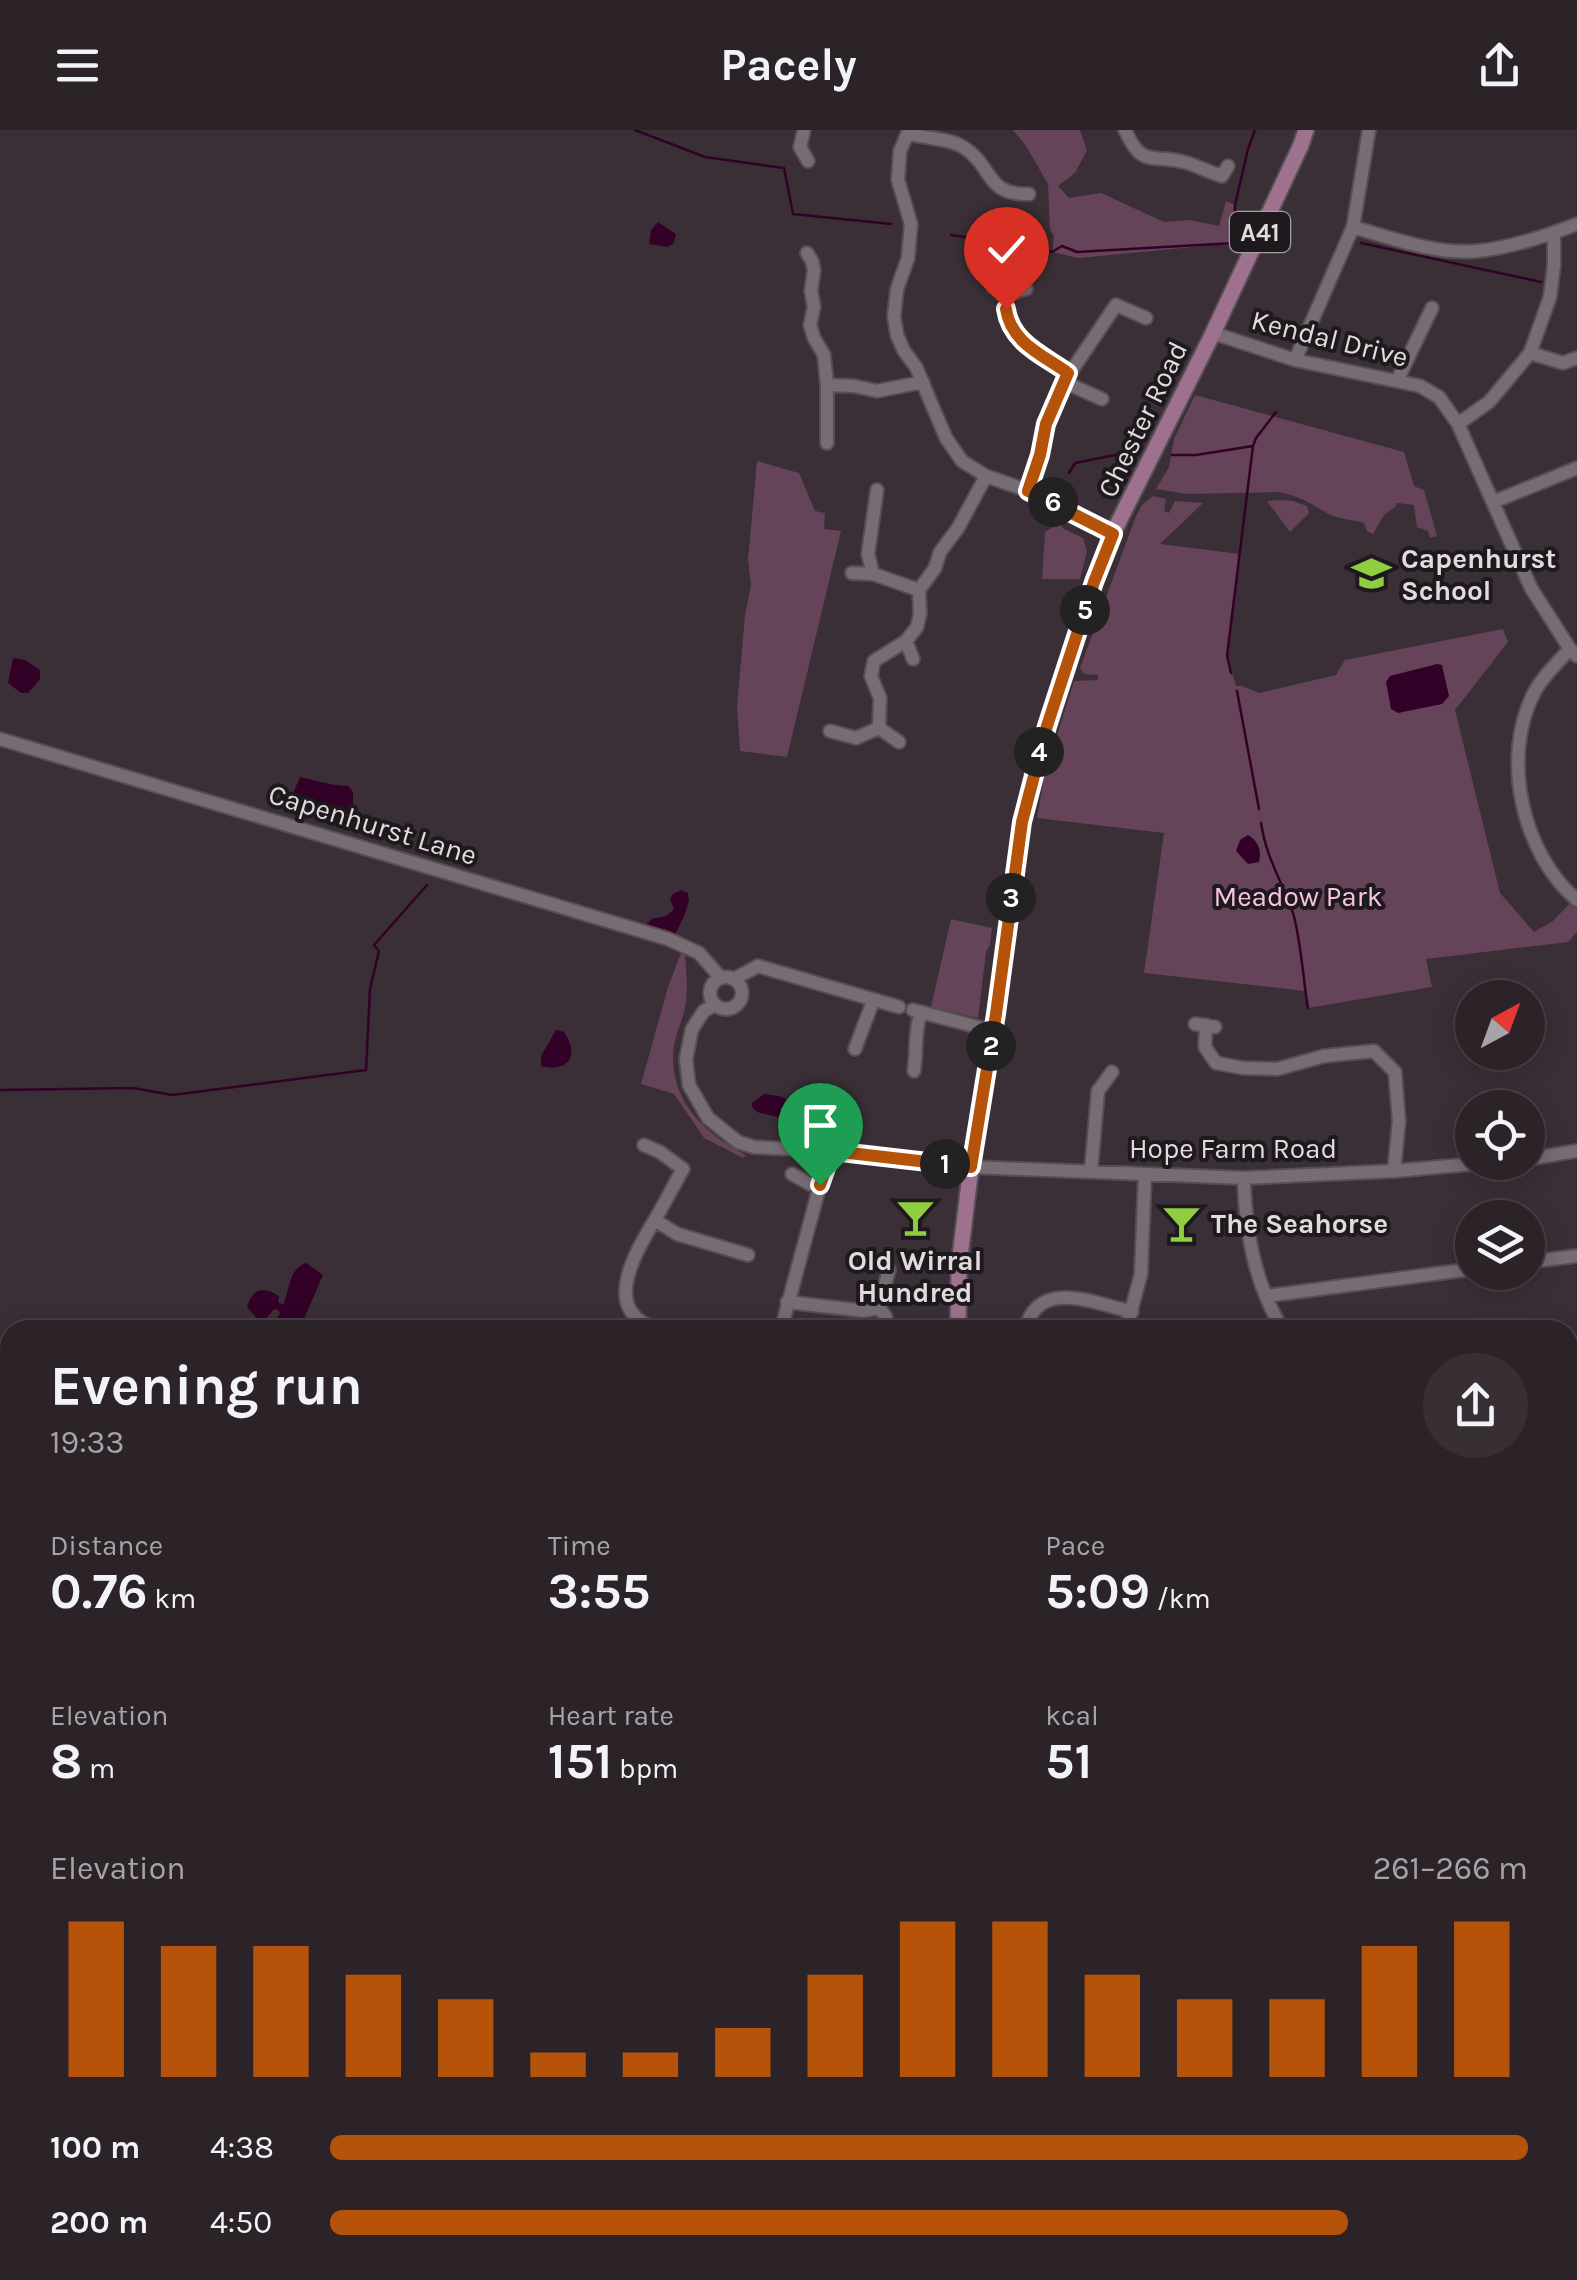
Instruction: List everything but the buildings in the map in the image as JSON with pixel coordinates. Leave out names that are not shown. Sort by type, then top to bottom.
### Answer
[{"type":"main road","name":"Chester Road","points":[[958,1320],[959,1265],[971,1167],[1022,822],[1033,774],[1113,534],[1306,130]]},
{"type":"street","points":[[804,130],[800,146],[808,160]]},
{"type":"street","points":[[1125,130],[1142,156],[1188,162],[1202,171],[1225,175]]},
{"type":"street","points":[[1295,360],[1352,227],[1369,130]]},
{"type":"street","points":[[1029,194],[1000,190],[976,157],[960,145],[909,132],[900,151],[898,180],[911,224],[908,258],[897,289],[894,316],[898,335],[946,438],[962,461],[986,476],[1028,491],[1113,534]]},
{"type":"street","points":[[1352,227],[1411,244],[1476,251],[1577,224]]},
{"type":"street","points":[[1458,424],[1489,402],[1530,353],[1550,296],[1554,233]]},
{"type":"street","points":[[807,253],[819,265],[811,291],[814,308],[810,325],[824,355],[827,443]]},
{"type":"street","points":[[993,287],[1007,294],[1026,289]]},
{"type":"street","points":[[1007,294],[1008,324],[1019,339],[1066,378],[1102,399]]},
{"type":"street","points":[[1028,491],[1046,424],[1066,378],[1116,305],[1146,318]]},
{"type":"street","points":[[1396,381],[1432,308]]},
{"type":"street","name":"Kendal Drive","points":[[1212,333],[1295,360],[1420,386],[1438,397],[1458,424],[1531,588],[1574,652]]},
{"type":"street","points":[[1530,353],[1562,364],[1577,358]]},
{"type":"street","points":[[827,385],[877,391],[922,382]]},
{"type":"street","points":[[1494,502],[1577,468]]},
{"type":"street","points":[[879,728],[880,698],[871,676],[874,661],[906,641],[917,628],[919,590],[986,476]]},
{"type":"street","points":[[873,574],[867,515],[877,490]]},
{"type":"street","points":[[852,573],[873,574],[919,590]]},
{"type":"street","points":[[906,641],[913,659]]},
{"type":"street","points":[[1574,652],[1535,691],[1519,739],[1526,819],[1548,870],[1577,900]]},
{"type":"street","points":[[830,730],[856,738],[879,728]]},
{"type":"street","points":[[879,728],[899,742]]},
{"type":"street","name":"Capenhurst Lane","points":[[0,739],[668,939],[699,953],[727,978]]},
{"type":"street","points":[[727,978],[742,991],[739,1003],[724,1010],[710,1000],[712,984],[727,978],[758,966],[873,1001],[994,1031]]},
{"type":"street","points":[[856,1049],[873,1001]]},
{"type":"street","name":"Hope Farm Road","points":[[714,1004],[692,1029],[686,1059],[689,1085],[708,1118],[738,1142],[754,1147],[832,1151],[971,1167],[1244,1178],[1455,1166]]},
{"type":"street","points":[[911,1009],[917,1049],[914,1071]]},
{"type":"street","points":[[1205,1025],[1205,1046],[1216,1063],[1242,1068],[1277,1069],[1324,1056],[1374,1051],[1396,1072],[1400,1121],[1394,1172]]},
{"type":"street","points":[[1091,1170],[1098,1092],[1112,1072]]},
{"type":"street","points":[[639,1320],[626,1298],[629,1268],[683,1169],[644,1145]]},
{"type":"street","points":[[1545,1155],[1577,1150]]},
{"type":"street","points":[[783,1320],[832,1151]]},
{"type":"street","points":[[792,1174],[820,1185]]},
{"type":"street","points":[[1129,1320],[1144,1257],[1146,1174]]},
{"type":"street","points":[[1244,1178],[1244,1201],[1258,1276],[1278,1320]]},
{"type":"street","points":[[654,1220],[677,1234],[748,1255]]},
{"type":"street","points":[[1545,1260],[1577,1256]]},
{"type":"street","points":[[786,1302],[883,1313],[880,1300],[890,1270]]},
{"type":"street","points":[[1266,1296],[1455,1271]]},
{"type":"street","points":[[1030,1320],[1042,1302],[1054,1297],[1132,1312]]},
{"type":"green space","points":[[1013,130],[1080,130],[1087,150],[1075,173],[1058,186],[1069,198],[1101,193],[1164,222],[1189,220],[1219,226],[1226,201],[1235,205],[1234,243],[1079,258],[1052,252],[1048,184]]},
{"type":"green space","points":[[1195,395],[1404,452],[1414,486],[1424,490],[1437,536],[1430,538],[1428,531],[1417,527],[1414,505],[1397,503],[1373,534],[1364,523],[1331,515],[1278,492],[1187,494],[1156,489],[1169,467],[1174,439]]},
{"type":"green space","points":[[757,461],[799,473],[815,511],[825,513],[824,529],[841,531],[787,757],[740,751],[737,707],[751,585],[748,560]]},
{"type":"green space","name":"Meadow Park","points":[[1153,496],[1166,499],[1164,511],[1169,513],[1175,501],[1203,503],[1160,544],[1240,554],[1227,656],[1236,686],[1259,693],[1336,675],[1345,660],[1503,629],[1508,642],[1455,710],[1500,893],[1534,932],[1553,921],[1571,902],[1577,908],[1577,932],[1568,942],[1426,959],[1432,987],[1308,1008],[1305,991],[1144,973],[1164,833],[1037,818],[1044,777],[1074,681],[1098,680],[1098,675],[1084,674],[1080,668],[1136,516]]},
{"type":"green space","points":[[1267,501],[1307,506],[1309,513],[1290,532]]},
{"type":"green space","points":[[1057,521],[1062,528],[1083,538],[1087,551],[1080,579],[1042,579],[1045,532]]},
{"type":"green space","points":[[951,919],[992,928],[978,1018],[931,1007]]},
{"type":"green space","points":[[681,953],[685,955],[687,990],[674,1046],[676,1082],[703,1125],[746,1155],[743,1158],[704,1138],[674,1094],[641,1084]]},
{"type":"shaded area","points":[[658,222],[676,234],[674,243],[668,247],[649,244],[651,230]]},
{"type":"shaded area","points":[[13,658],[25,660],[40,670],[40,679],[28,693],[21,693],[8,683]]},
{"type":"shaded area","points":[[1442,665],[1449,696],[1442,704],[1398,713],[1391,709],[1386,682],[1390,676]]},
{"type":"shaded area","points":[[300,777],[348,786],[357,811],[350,825],[288,805]]},
{"type":"shaded area","points":[[1248,835],[1258,846],[1259,862],[1248,864],[1236,851],[1240,840]]},
{"type":"shaded area","points":[[681,890],[688,893],[689,900],[674,937],[645,925],[672,911],[670,899]]},
{"type":"shaded area","points":[[556,1030],[564,1032],[569,1040],[569,1060],[559,1067],[541,1066],[541,1056]]},
{"type":"shaded area","points":[[764,1094],[795,1103],[792,1118],[757,1112],[752,1103]]},
{"type":"shaded area","points":[[306,1263],[323,1275],[303,1320],[276,1320],[280,1313],[277,1309],[265,1320],[258,1320],[247,1307],[252,1296],[268,1291],[279,1296],[278,1302],[283,1305],[300,1266]]},
{"type":"waterway","points":[[635,130],[705,157],[784,168],[793,214],[891,224]]},
{"type":"waterway","points":[[951,235],[1052,252],[1062,246],[1077,252],[1234,243],[1235,205],[1255,130]]},
{"type":"waterway","points":[[1361,243],[1541,282]]},
{"type":"waterway","points":[[1231,673],[1227,656],[1253,446],[1276,412]]},
{"type":"waterway","points":[[1172,455],[1253,446]]},
{"type":"waterway","points":[[1069,473],[1075,463],[1130,452]]},
{"type":"waterway","points":[[1237,691],[1259,809]]},
{"type":"waterway","points":[[1261,823],[1296,924],[1308,1008]]},
{"type":"waterway","points":[[0,1090],[133,1088],[172,1095],[366,1070],[370,989],[379,951],[374,945],[427,885]]},
{"type":"place","name":"Capenhurst School","points":[[1371,574]]},
{"type":"place","name":"Old Wirral Hundred","points":[[915,1218]]},
{"type":"place","name":"The Seahorse","points":[[1181,1223]]},
{"type":"route","points":[[820,1185],[832,1151],[971,1167],[1022,822],[1047,726],[1113,534],[1028,491],[1046,424],[1068,373],[1019,339],[1008,324],[1006,309]]}]
